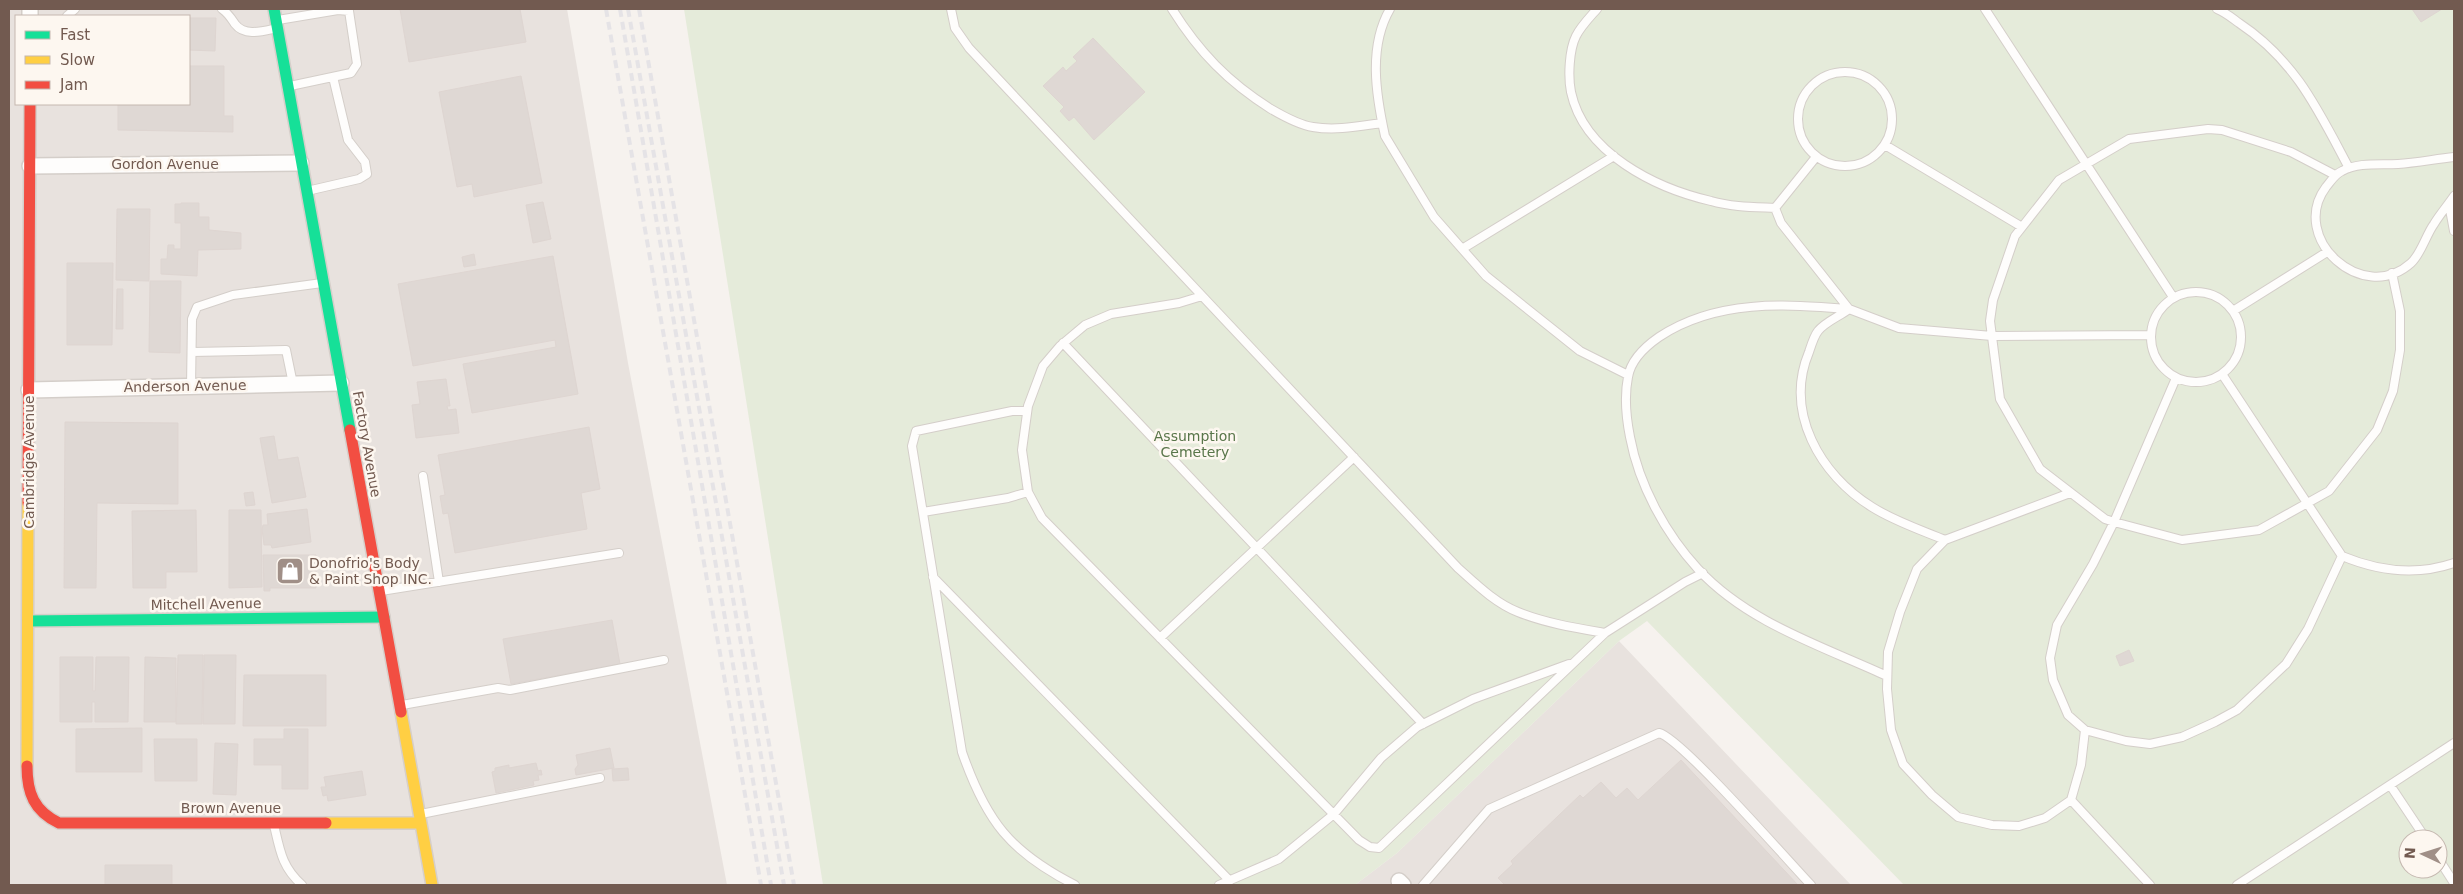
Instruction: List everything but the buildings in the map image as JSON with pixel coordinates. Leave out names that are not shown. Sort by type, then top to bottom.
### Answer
[{"type":"street","name":"Factory Avenue","points":[[274,9],[432,885]]},
{"type":"street","name":"Cambridge Avenue","points":[[30,105],[27,783],[30,799],[43,816]]},
{"type":"street","name":"Gordon Avenue","points":[[30,166],[301,163]]},
{"type":"street","name":"Anderson Avenue","points":[[30,390],[341,383]]},
{"type":"street","name":"Mitchell Avenue","points":[[28,621],[384,617]]},
{"type":"street","name":"Brown Avenue","points":[[43,816],[59,823],[273,823],[420,819]]},
{"type":"lane","points":[[222,9],[229,14],[236,26],[244,31],[254,32],[277,24],[338,9],[349,11],[357,64],[351,73],[287,86]]},
{"type":"lane","points":[[951,9],[956,28],[969,48],[1458,568],[1491,596],[1517,612],[1576,628],[1605,632]]},
{"type":"lane","points":[[1172,9],[1213,65],[1246,93],[1283,116],[1312,127],[1340,129],[1382,123]]},
{"type":"lane","points":[[1390,9],[1382,22],[1374,77],[1382,123],[1385,136],[1434,217],[1486,276],[1543,323],[1580,351],[1628,375]]},
{"type":"lane","points":[[1597,9],[1575,36],[1568,76],[1574,104],[1597,142],[1614,156],[1663,186],[1701,198],[1740,206],[1775,208]]},
{"type":"lane","points":[[1985,9],[2173,297]]},
{"type":"lane","points":[[2217,9],[2258,36],[2291,68],[2319,111],[2349,168]]},
{"type":"lane","points":[[1846,71],[1861,74],[1874,81],[1884,92],[1890,105],[1892,120],[1885,145],[1874,156],[1851,166],[1839,166],[1816,157],[1806,146],[1800,132],[1798,118],[1800,103],[1807,90],[1818,80],[1831,73],[1846,71]]},
{"type":"lane","points":[[306,191],[359,179],[367,174],[366,162],[348,140],[333,77]]},
{"type":"lane","points":[[2335,175],[2291,152],[2222,130],[2208,129],[2129,140],[2059,180],[2015,236],[1992,300],[1990,321],[2000,399],[2040,469],[2105,520],[2182,540],[2259,530],[2306,504],[2329,491],[2377,430],[2393,391],[2400,350],[2400,311],[2392,273]]},
{"type":"lane","points":[[1885,145],[2022,226]]},
{"type":"lane","points":[[1462,249],[1614,156]]},
{"type":"lane","points":[[1775,208],[1816,157]]},
{"type":"lane","points":[[2454,157],[2398,164],[2362,164],[2335,175],[2322,192],[2316,215],[2318,235],[2327,252],[2348,270],[2369,276],[2392,273],[2411,262],[2454,196]]},
{"type":"lane","points":[[2449,204],[2454,231]]},
{"type":"lane","points":[[1775,208],[1781,222],[1849,309]]},
{"type":"lane","points":[[2233,311],[2327,252]]},
{"type":"lane","points":[[191,386],[192,318],[197,307],[234,295],[322,282]]},
{"type":"lane","points":[[2195,291],[2206,293],[2221,300],[2233,311],[2239,324],[2241,338],[2235,358],[2222,374],[2199,382],[2176,378],[2165,370],[2157,360],[2152,348],[2150,335],[2152,326],[2160,309],[2173,297],[2195,291]]},
{"type":"lane","points":[[1202,296],[1178,304],[1111,314],[1085,325],[1063,343],[1044,366],[1028,411],[1022,450],[1028,492],[1042,518],[1359,840],[1370,847],[1379,848],[1605,632],[1685,582],[1703,573]]},
{"type":"lane","points":[[1887,676],[1756,616],[1703,573],[1674,538],[1647,491],[1633,454],[1626,412],[1628,375],[1642,348],[1670,330],[1697,318],[1739,307],[1791,305],[1849,309],[1899,328],[1992,336],[2150,335]]},
{"type":"lane","points":[[1849,309],[1818,331],[1805,362],[1800,388],[1802,416],[1811,442],[1824,464],[1849,489],[1872,507],[1945,540]]},
{"type":"lane","points":[[1063,343],[1423,724]]},
{"type":"lane","points":[[192,352],[286,350],[293,384]]},
{"type":"lane","points":[[2222,374],[2342,556],[2368,567],[2395,570],[2415,571],[2454,563]]},
{"type":"lane","points":[[2176,378],[2114,522],[2093,564],[2056,625],[2050,658],[2053,680],[2068,715],[2085,730],[2126,741],[2150,744],[2182,737],[2237,710],[2286,664],[2308,629],[2342,556]]},
{"type":"lane","points":[[1028,411],[1012,411],[916,431],[912,446],[962,752],[974,786],[994,822],[1022,853],[1048,871],[1075,885]]},
{"type":"lane","points":[[1160,638],[1354,457]]},
{"type":"lane","points":[[423,476],[439,582]]},
{"type":"lane","points":[[922,512],[1008,498],[1028,492]]},
{"type":"lane","points":[[2070,493],[1945,540],[1918,569],[1888,652],[1887,676],[1891,730],[1903,764],[1932,795],[1958,817],[1992,824],[2019,826],[2045,818],[2071,800],[2081,765],[2085,730]]},
{"type":"lane","points":[[379,591],[619,553]]},
{"type":"lane","points":[[933,577],[1230,881]]},
{"type":"lane","points":[[400,706],[498,688],[510,690],[664,660]]},
{"type":"lane","points":[[1219,885],[1279,859],[1334,814],[1380,758],[1423,724],[1473,699],[1574,662]]},
{"type":"lane","points":[[1423,885],[1489,809],[1660,733],[1668,737],[1693,760],[1811,885]]},
{"type":"lane","points":[[2237,885],[2454,743]]},
{"type":"lane","points":[[420,819],[600,778]]},
{"type":"lane","points":[[2390,785],[2419,829]]},
{"type":"lane","points":[[2071,800],[2150,885]]},
{"type":"lane","points":[[273,823],[289,874],[302,885]]},
{"type":"shaded area","points":[[9,9],[567,9],[628,363],[727,885],[9,885]]},
{"type":"shaded area","points":[[1619,641],[1851,885],[1355,885],[1397,853]]},
{"type":"green space","name":"Assumption Cemetery","points":[[684,9],[2454,9],[2454,885],[1904,885],[1647,621],[1619,641],[1397,853],[1355,885],[823,885]]},
{"type":"railway","points":[[606,9],[761,885]]},
{"type":"railway","points":[[620,9],[771,885]]},
{"type":"railway","points":[[628,9],[784,885]]},
{"type":"railway","points":[[639,9],[794,885]]},
{"type":"traffic: fast","points":[[274,9],[350,430]]},
{"type":"traffic: fast","points":[[28,621],[384,617]]},
{"type":"traffic: slow","points":[[27,766],[28,503]]},
{"type":"traffic: slow","points":[[401,712],[432,885]]},
{"type":"traffic: slow","points":[[326,823],[421,823]]},
{"type":"traffic: jam","points":[[28,503],[30,105]]},
{"type":"traffic: jam","points":[[350,430],[401,712]]},
{"type":"traffic: jam","points":[[27,766],[28,785],[34,800],[43,813],[59,823],[326,823]]},
{"type":"place","name":"Donofrio's Body & Paint Shop INC.","points":[[290,571]]}]
